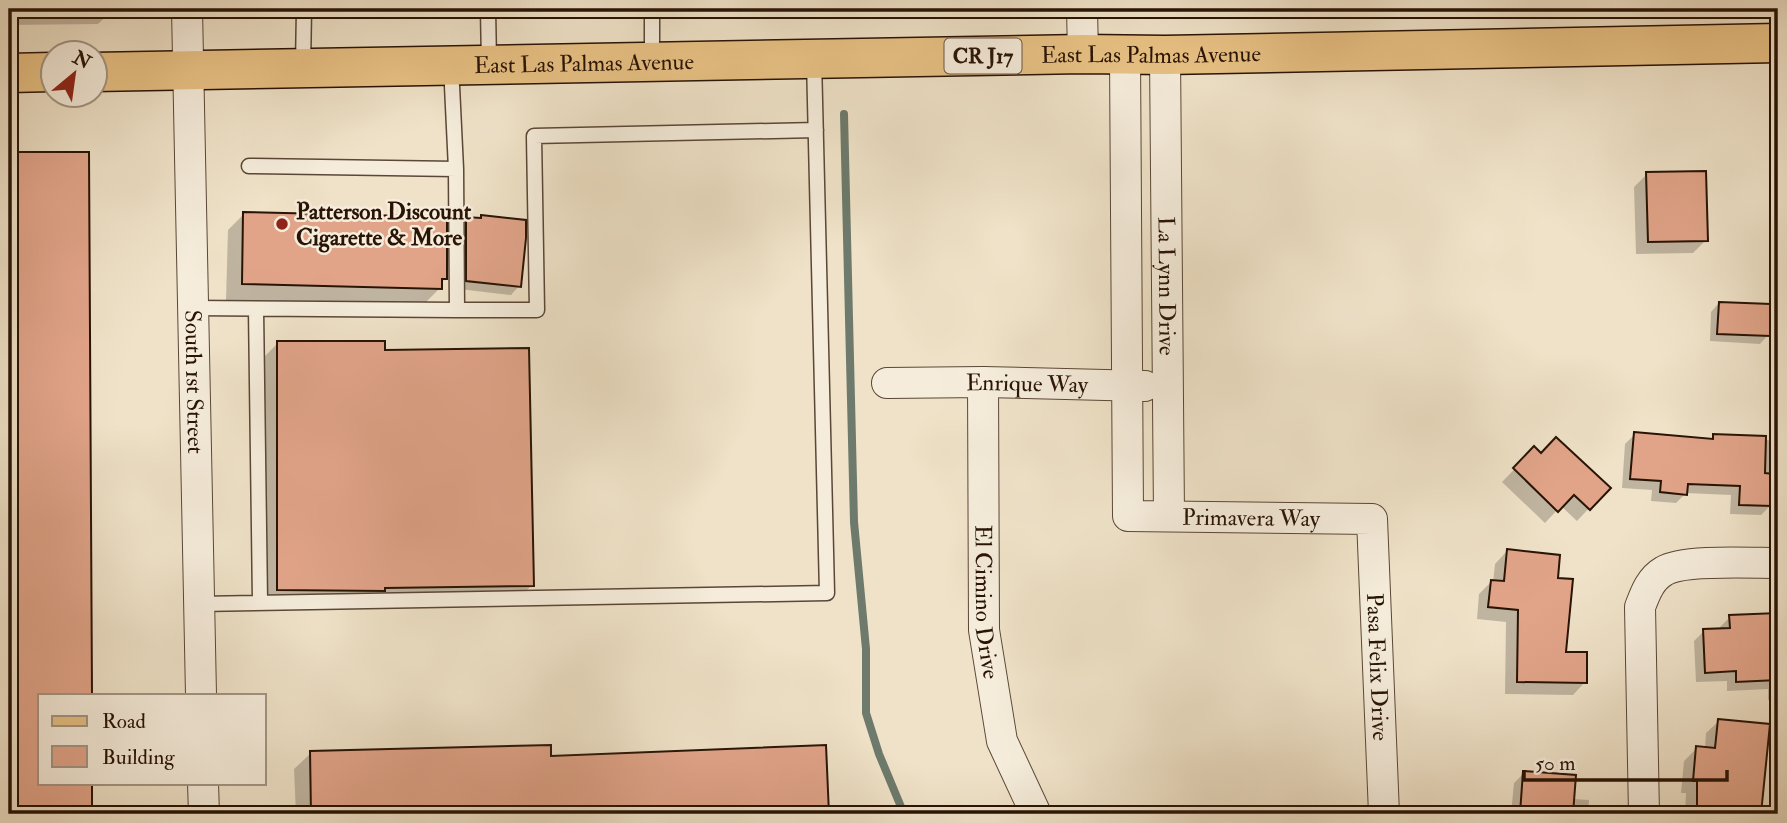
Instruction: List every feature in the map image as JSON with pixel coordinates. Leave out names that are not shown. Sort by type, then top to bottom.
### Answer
[{"type":"main road","name":"East Las Palmas Avenue","points":[[187,70],[1778,43]]},
{"type":"main road","name":"CR J17","points":[[108,72],[187,70]]},
{"type":"main road","points":[[9,73],[38,72]]},
{"type":"street","name":"South 1st Street","points":[[187,9],[201,694]]},
{"type":"street","points":[[1082,9],[1083,54]]},
{"type":"street","name":"La Lynn Drive","points":[[1165,55],[1169,516]]},
{"type":"street","name":"La Lynn Drive","points":[[1125,56],[1129,516]]},
{"type":"street","name":"El Cimino Drive","points":[[983,382],[984,631],[1002,741],[1036,814]]},
{"type":"street","name":"Enrique Way","points":[[887,383],[1168,386]]},
{"type":"street","name":"Primavera Way","points":[[1129,516],[1372,519]]},
{"type":"street","name":"Pasa Felix Drive","points":[[1372,519],[1384,814]]},
{"type":"street","points":[[1644,814],[1640,607],[1646,591],[1664,570],[1684,564],[1778,563]]},
{"type":"street","points":[[203,784],[204,814]]},
{"type":"lane","points":[[303,68],[304,9]]},
{"type":"lane","points":[[488,9],[489,64]]},
{"type":"lane","points":[[652,9],[652,61]]},
{"type":"lane","points":[[200,604],[827,593],[814,59]]},
{"type":"lane","points":[[451,65],[456,169],[457,310]]},
{"type":"lane","points":[[193,308],[537,310],[534,136],[816,130]]},
{"type":"lane","points":[[249,166],[456,169]]},
{"type":"lane","points":[[256,309],[260,602]]},
{"type":"building","points":[[9,152],[89,152],[92,694],[38,694],[38,784],[92,784],[92,814],[9,814]]},
{"type":"building","points":[[1706,171],[1708,241],[1648,242],[1646,172]]},
{"type":"building","points":[[243,212],[447,217],[447,279],[442,279],[442,289],[242,284]]},
{"type":"building","points":[[481,215],[526,220],[521,287],[466,281],[466,217],[481,218]]},
{"type":"building","points":[[1719,302],[1771,304],[1770,336],[1717,334]]},
{"type":"building","points":[[277,341],[385,341],[385,350],[529,348],[534,586],[385,588],[385,591],[277,590]]},
{"type":"building","points":[[1634,432],[1713,439],[1713,434],[1766,436],[1765,473],[1774,474],[1772,506],[1739,505],[1740,486],[1688,484],[1687,495],[1660,492],[1661,481],[1630,479]]},
{"type":"building","points":[[1556,437],[1611,488],[1590,510],[1574,495],[1558,512],[1513,468],[1534,446],[1541,453]]},
{"type":"building","points":[[1507,549],[1560,555],[1558,578],[1573,579],[1566,652],[1587,652],[1587,683],[1517,682],[1518,610],[1488,607],[1491,580],[1504,581]]},
{"type":"building","points":[[1778,613],[1778,680],[1736,682],[1736,671],[1705,673],[1703,629],[1730,628],[1729,615]]},
{"type":"building","points":[[1718,719],[1770,724],[1761,814],[1697,814],[1697,781],[1693,781],[1696,746],[1715,748]]},
{"type":"building","points":[[551,745],[551,756],[826,745],[829,814],[311,814],[310,751]]},
{"type":"building","points":[[1523,771],[1576,775],[1573,814],[1520,814]]},
{"type":"waterway","points":[[844,114],[854,522],[866,649],[866,713],[879,754],[904,814]]},
{"type":"place","name":"Patterson Discount Cigarette & More","points":[[282,224]]}]
